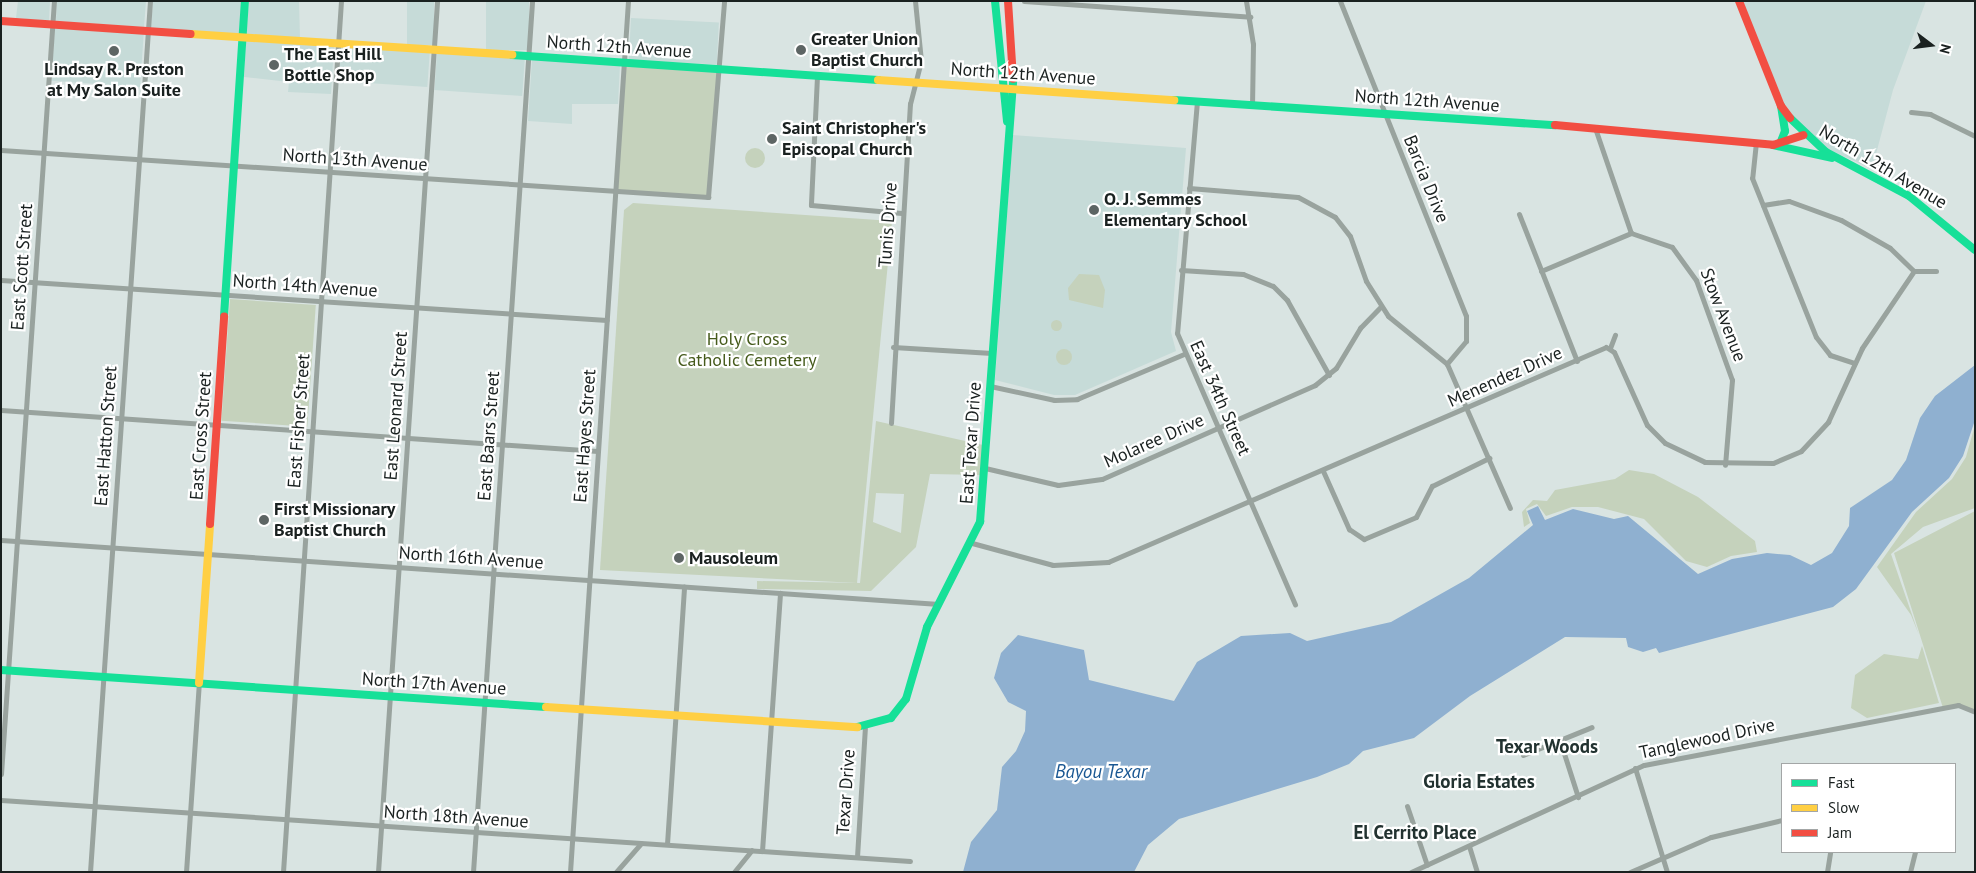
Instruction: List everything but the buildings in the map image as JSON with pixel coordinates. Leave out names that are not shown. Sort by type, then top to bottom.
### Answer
[{"type":"street","name":"East Scott Street","points":[[1,774],[5,670],[17,541],[54,1]]},
{"type":"street","name":"East Hatton Street","points":[[90,872],[150,1]]},
{"type":"street","name":"East Cross Street","points":[[186,872],[245,1]]},
{"type":"street","name":"East Fisher Street","points":[[283,872],[341,1]]},
{"type":"street","name":"East Leonard Street","points":[[378,872],[437,1]]},
{"type":"street","name":"East Baars Street","points":[[473,872],[532,1]]},
{"type":"street","name":"East Hayes Street","points":[[570,872],[628,1]]},
{"type":"street","points":[[719,69],[724,1]]},
{"type":"street","name":"Tunis Drive","points":[[891,423],[893,347],[910,104],[922,48],[915,1]]},
{"type":"street","points":[[997,1],[1002,88],[1007,121]]},
{"type":"street","points":[[1007,121],[1014,89],[1008,1]]},
{"type":"street","points":[[1024,1],[1250,17]]},
{"type":"street","points":[[1246,1],[1250,17],[1252,105]]},
{"type":"street","name":"Barcia Drive","points":[[1340,1],[1466,316],[1466,341],[1447,364]]},
{"type":"street","points":[[1739,1],[1781,106],[1785,131],[1777,144],[1840,160]]},
{"type":"street","name":"North 12th Avenue","points":[[1,20],[1594,128],[1777,144],[1803,136],[1840,160],[1909,196],[1974,249]]},
{"type":"street","name":"North 13th Avenue","points":[[1,150],[708,197],[719,69]]},
{"type":"street","points":[[817,76],[810,205],[902,213]]},
{"type":"street","name":"East 34th Street","points":[[1197,101],[1176,322],[1184,354],[1295,604]]},
{"type":"street","points":[[1781,106],[1803,136]]},
{"type":"street","points":[[1911,112],[1930,114],[1975,136]]},
{"type":"street","name":"East Texar Drive","points":[[865,728],[884,722],[902,706],[920,644],[972,543],[980,522],[1007,121]]},
{"type":"street","points":[[1541,271],[1631,233],[1594,128]]},
{"type":"street","points":[[1756,142],[1751,168],[1763,205],[1820,344],[1837,359],[1855,363]]},
{"type":"street","points":[[1189,188],[1288,195],[1322,207],[1350,236],[1380,307],[1405,334],[1447,364],[1468,408],[1510,508]]},
{"type":"street","points":[[1763,205],[1789,202],[1841,220],[1890,248],[1914,271],[1936,271]]},
{"type":"street","points":[[1519,214],[1577,361]]},
{"type":"street","name":"Stow Avenue","points":[[1631,233],[1672,247],[1686,260],[1700,288],[1732,380],[1725,465]]},
{"type":"street","points":[[1181,270],[1243,274],[1272,286],[1287,300],[1329,375],[1360,328],[1380,307]]},
{"type":"street","points":[[1615,335],[1610,348],[1653,432],[1685,455],[1725,465],[1774,463],[1801,451],[1828,422],[1855,363],[1914,271]]},
{"type":"street","name":"North 14th Avenue","points":[[1,280],[607,320]]},
{"type":"street","points":[[893,347],[992,353]]},
{"type":"street","name":"Menendez Drive","points":[[972,543],[1053,565],[1094,565],[1121,559],[1610,348]]},
{"type":"street","points":[[990,386],[1054,400],[1076,399],[1184,354]]},
{"type":"street","name":"Molaree Drive","points":[[985,468],[1058,485],[1083,484],[1218,428],[1329,375]]},
{"type":"street","points":[[1,410],[598,451]]},
{"type":"street","points":[[1323,471],[1349,528],[1364,538],[1416,517],[1432,486],[1489,458]]},
{"type":"street","name":"North 16th Avenue","points":[[1,540],[939,604]]},
{"type":"street","points":[[667,844],[684,587]]},
{"type":"street","points":[[762,851],[780,593]]},
{"type":"street","name":"North 17th Avenue","points":[[5,670],[865,728]]},
{"type":"street","name":"Tanglewood Drive","points":[[1411,872],[1578,797],[1635,768],[1893,716],[1968,707],[1975,712]]},
{"type":"street","points":[[1523,755],[1592,727]]},
{"type":"street","name":"Texar Drive","points":[[857,857],[865,728]]},
{"type":"street","points":[[1560,741],[1578,797]]},
{"type":"street","points":[[1635,768],[1667,872]]},
{"type":"street","name":"North 18th Avenue","points":[[1,800],[910,861]]},
{"type":"street","points":[[1407,806],[1427,865]]},
{"type":"street","points":[[1630,872],[1730,831],[1781,820]]},
{"type":"street","points":[[616,872],[641,843]]},
{"type":"street","points":[[1469,846],[1477,872]]},
{"type":"street","points":[[734,872],[752,850]]},
{"type":"street","points":[[1827,872],[1830,853]]},
{"type":"street","points":[[1910,872],[1915,853]]},
{"type":"shaded area","points":[[18,1],[50,1],[49,21],[16,18]]},
{"type":"shaded area","points":[[57,1],[146,1],[144,27],[56,21]]},
{"type":"shaded area","points":[[153,1],[242,1],[239,34],[151,28]]},
{"type":"shaded area","points":[[249,1],[299,1],[300,38],[246,34]]},
{"type":"shaded area","points":[[407,1],[434,1],[434,45],[407,45]]},
{"type":"shaded area","points":[[486,1],[529,1],[529,50],[486,50]]},
{"type":"shaded area","points":[[1742,1],[1926,1],[1893,90],[1872,169],[1823,147],[1806,134],[1784,103]]},
{"type":"shaded area","points":[[631,18],[719,23],[717,65],[629,60]]},
{"type":"shaded area","points":[[55,27],[144,33],[140,87],[51,81]]},
{"type":"shaded area","points":[[246,40],[334,46],[331,94],[288,92],[289,82],[244,77]]},
{"type":"shaded area","points":[[341,46],[430,52],[427,87],[339,81]]},
{"type":"shaded area","points":[[437,53],[525,59],[522,96],[434,90]]},
{"type":"shaded area","points":[[532,59],[620,65],[618,104],[572,104],[572,124],[528,121]]},
{"type":"shaded area","name":"O. J. Semmes Elementary School","points":[[1013,135],[1186,148],[1171,332],[1176,351],[1075,395],[1054,395],[995,380]]},
{"type":"green space","points":[[624,62],[719,69],[710,197],[615,191]]},
{"type":"green space","points":[[755,148],[762,151],[765,158],[762,165],[755,168],[748,165],[745,158],[748,151]]},
{"type":"green space","name":"Holy Cross Catholic Cemetery","points":[[633,203],[892,221],[857,583],[600,570],[624,210]]},
{"type":"green space","points":[[1079,274],[1099,275],[1105,290],[1103,308],[1069,300],[1068,288]]},
{"type":"green space","points":[[230,299],[316,305],[307,427],[221,421]]},
{"type":"green space","points":[[1056,319],[1062,325],[1056,331],[1050,325]]},
{"type":"green space","points":[[1064,349],[1070,351],[1072,357],[1070,363],[1064,365],[1058,363],[1056,357],[1058,351]]},
{"type":"green space","points":[[876,421],[983,445],[981,475],[930,474],[916,547],[871,591],[757,589],[757,581],[860,583]],"holes":[[[876,493],[904,494],[901,533],[873,522]]]},
{"type":"green space","points":[[1975,425],[1975,508],[1923,527],[1891,554],[1919,635],[1911,615],[1877,567],[1916,512],[1952,479],[1966,457]]},
{"type":"green space","points":[[1629,470],[1654,474],[1698,497],[1755,541],[1757,552],[1731,556],[1707,567],[1686,561],[1644,519],[1598,507],[1572,507],[1546,516],[1537,504],[1526,509],[1530,523],[1524,527],[1522,512],[1533,500],[1547,501],[1555,490],[1615,479]]},
{"type":"green space","points":[[1975,511],[1975,712],[1968,707],[1943,708],[1894,553]]},
{"type":"green space","points":[[1922,646],[1939,703],[1867,718],[1851,708],[1855,675],[1884,654],[1918,659]]},
{"type":"water","name":"Bayou Texar","points":[[1975,365],[1975,420],[1963,456],[1949,478],[1912,512],[1856,589],[1833,607],[1659,653],[1656,648],[1643,652],[1628,647],[1626,638],[1565,637],[1470,696],[1414,738],[1363,751],[1349,764],[1317,777],[1179,819],[1148,845],[1134,872],[963,872],[971,842],[997,810],[1002,767],[1016,751],[1025,731],[1026,711],[1008,702],[994,678],[1001,653],[1018,635],[1084,650],[1089,680],[1174,701],[1197,662],[1241,636],[1290,633],[1307,641],[1391,622],[1469,578],[1533,525],[1527,511],[1538,506],[1545,520],[1573,509],[1614,519],[1628,516],[1698,574],[1732,559],[1767,553],[1790,555],[1811,565],[1832,553],[1849,526],[1850,508],[1892,480],[1906,460],[1920,418],[1935,396]]},
{"type":"traffic: fast","points":[[224,316],[245,1]]},
{"type":"traffic: fast","points":[[995,1],[1007,121]]},
{"type":"traffic: fast","points":[[512,55],[878,80]]},
{"type":"traffic: fast","points":[[857,727],[891,718],[906,699],[927,627],[980,522],[1013,79]]},
{"type":"traffic: fast","points":[[1174,100],[1555,125]]},
{"type":"traffic: fast","points":[[1780,144],[1785,131],[1781,106]]},
{"type":"traffic: fast","points":[[1790,118],[1826,152],[1909,196],[1975,250]]},
{"type":"traffic: fast","points":[[1773,145],[1832,158]]},
{"type":"traffic: fast","points":[[1,670],[546,707]]},
{"type":"traffic: slow","points":[[191,34],[512,55]]},
{"type":"traffic: slow","points":[[878,80],[1174,100]]},
{"type":"traffic: slow","points":[[199,683],[210,524]]},
{"type":"traffic: slow","points":[[546,707],[857,727]]},
{"type":"traffic: jam","points":[[1008,1],[1013,79]]},
{"type":"traffic: jam","points":[[1739,1],[1781,106],[1790,118]]},
{"type":"traffic: jam","points":[[1,21],[191,34]]},
{"type":"traffic: jam","points":[[1555,125],[1773,145],[1803,135]]},
{"type":"traffic: jam","points":[[210,524],[224,316]]},
{"type":"place","name":"Greater Union Baptist Church","points":[[801,50]]},
{"type":"place","name":"Lindsay R. Preston at My Salon Suite","points":[[114,51]]},
{"type":"place","name":"The East Hill Bottle Shop","points":[[274,65]]},
{"type":"place","name":"Saint Christopher's Episcopal Church","points":[[772,139]]},
{"type":"place","name":"O. J. Semmes Elementary School","points":[[1094,210]]},
{"type":"place","name":"First Missionary Baptist Church","points":[[264,520]]},
{"type":"place","name":"Mausoleum","points":[[679,558]]},
{"type":"district","name":"Texar Woods","points":[[1547,747]]},
{"type":"district","name":"Gloria Estates","points":[[1479,782]]},
{"type":"district","name":"El Cerrito Place","points":[[1415,833]]}]
